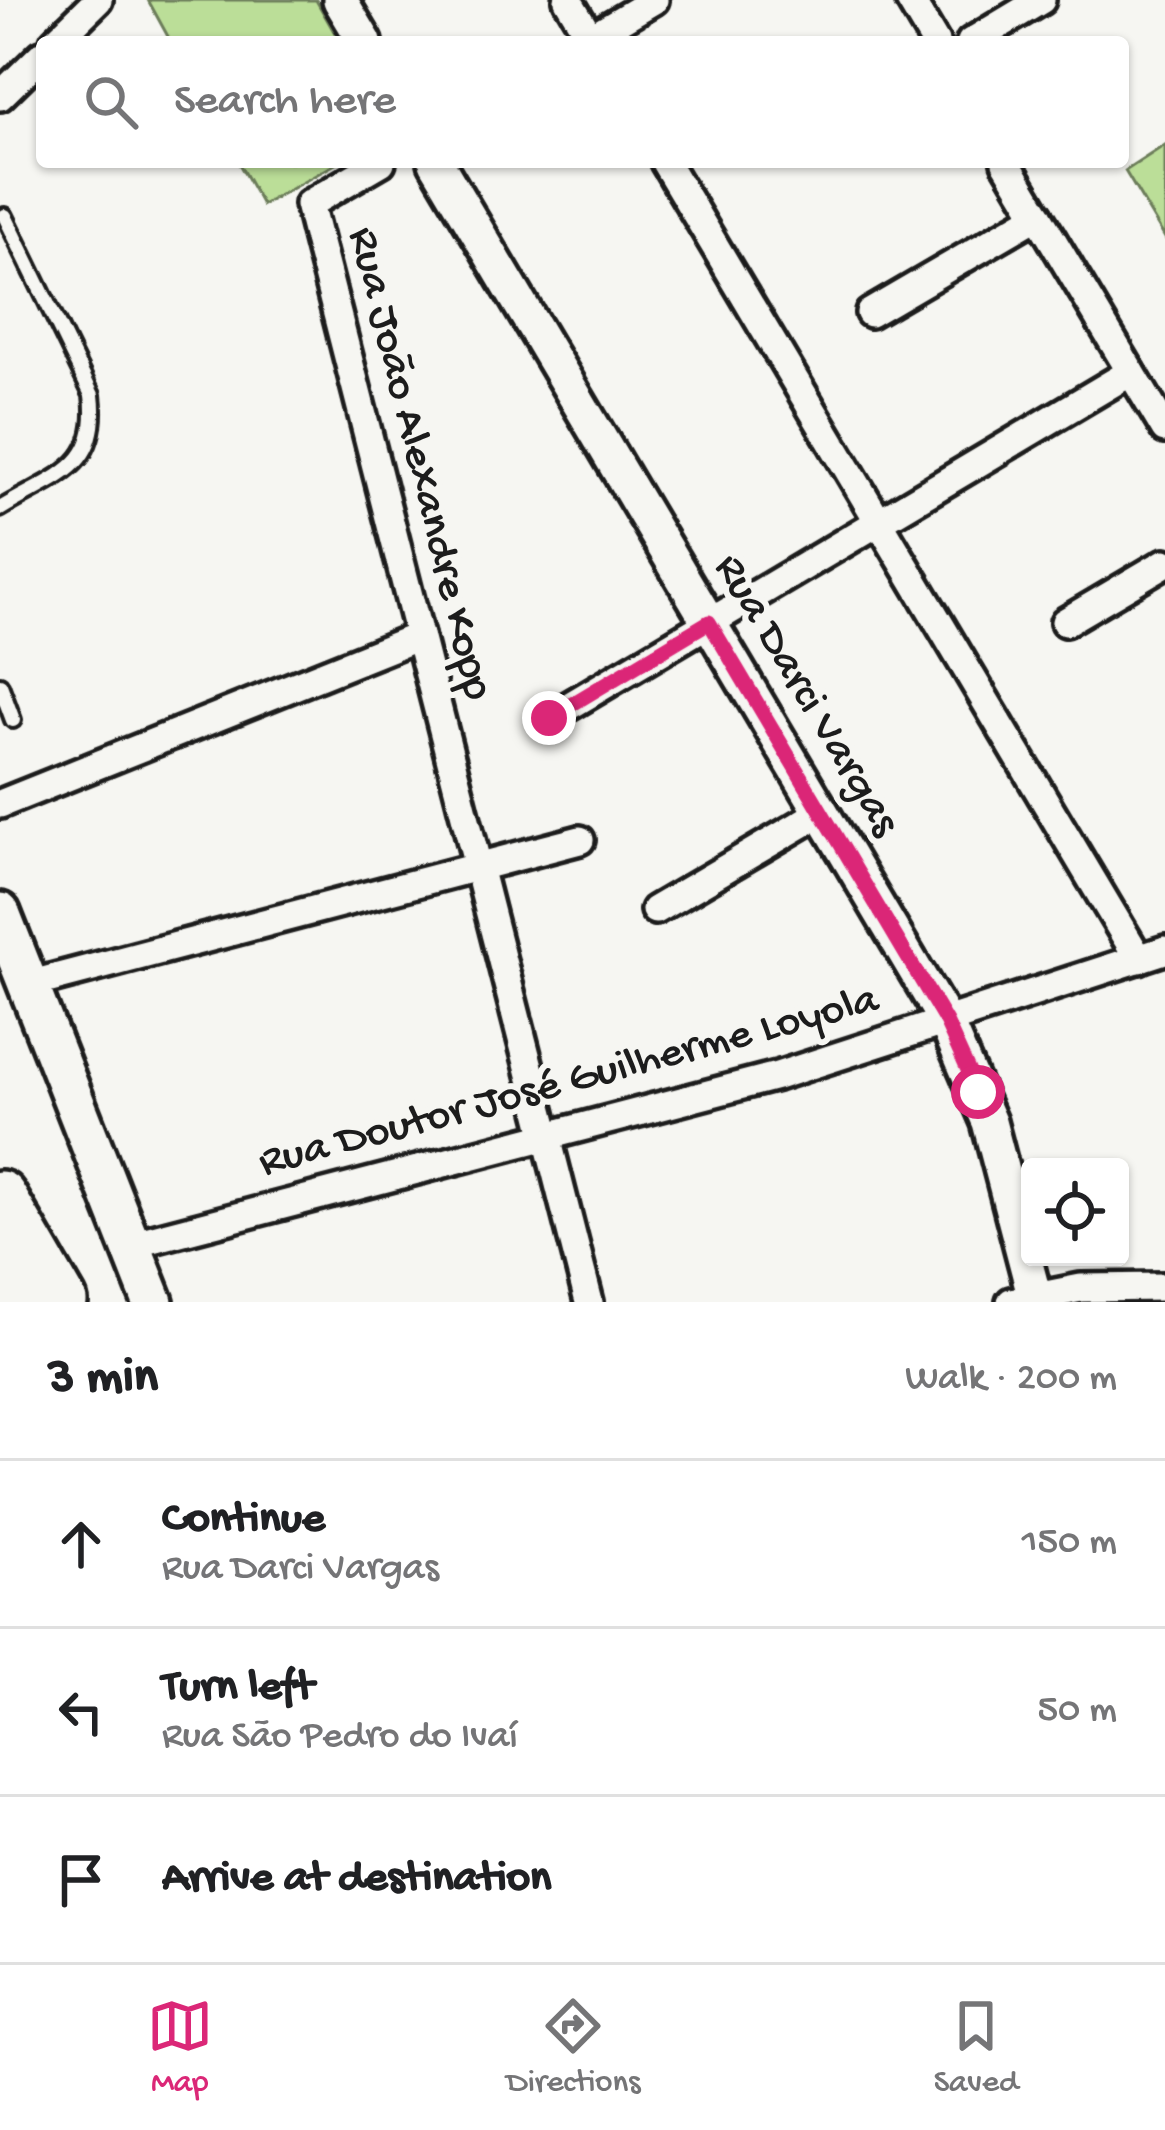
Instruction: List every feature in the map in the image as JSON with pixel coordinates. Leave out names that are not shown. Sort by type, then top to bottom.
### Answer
[{"type":"highway","points":[[0,1196],[61,1302]]},
{"type":"highway","points":[[0,1269],[13,1302]]},
{"type":"main road","points":[[0,913],[153,1302]]},
{"type":"street","points":[[61,36],[98,0]]},
{"type":"street","points":[[340,0],[361,36]]},
{"type":"street","points":[[568,0],[587,36]]},
{"type":"street","points":[[596,36],[654,0]]},
{"type":"street","points":[[910,0],[931,36]]},
{"type":"street","points":[[980,36],[1041,0]]},
{"type":"street","points":[[0,96],[36,61]]},
{"type":"street","name":"Rua João Alexandre Kopp","points":[[370,168],[309,204],[589,1302]]},
{"type":"street","name":"Rua Darci Vargas","points":[[440,168],[946,1022],[989,1122],[1027,1300]]},
{"type":"street","points":[[669,168],[878,522],[1152,955]]},
{"type":"street","points":[[1010,168],[1165,429]]},
{"type":"street","points":[[869,313],[1038,215]]},
{"type":"street","points":[[549,718],[1131,372]]},
{"type":"street","points":[[1065,622],[1165,563]]},
{"type":"street","points":[[0,804],[419,636]]},
{"type":"street","points":[[655,910],[822,812]]},
{"type":"street","points":[[28,985],[580,840]]},
{"type":"street","name":"Rua Doutor José Guilherme Loyola","points":[[130,1245],[777,1076],[1152,955]]},
{"type":"street","points":[[1027,1300],[1081,1288],[1165,1287]]},
{"type":"lane","points":[[0,509],[84,458],[93,438],[94,417],[92,395],[5,216]]},
{"type":"lane","points":[[0,685],[13,720]]},
{"type":"green space","points":[[148,0],[316,0],[337,36],[168,36]]},
{"type":"green space","points":[[1165,145],[1165,238],[1125,171]]},
{"type":"green space","points":[[241,168],[328,168],[262,205]]},
{"type":"route","points":[[549,718],[709,622],[946,1022],[978,1092]]}]
